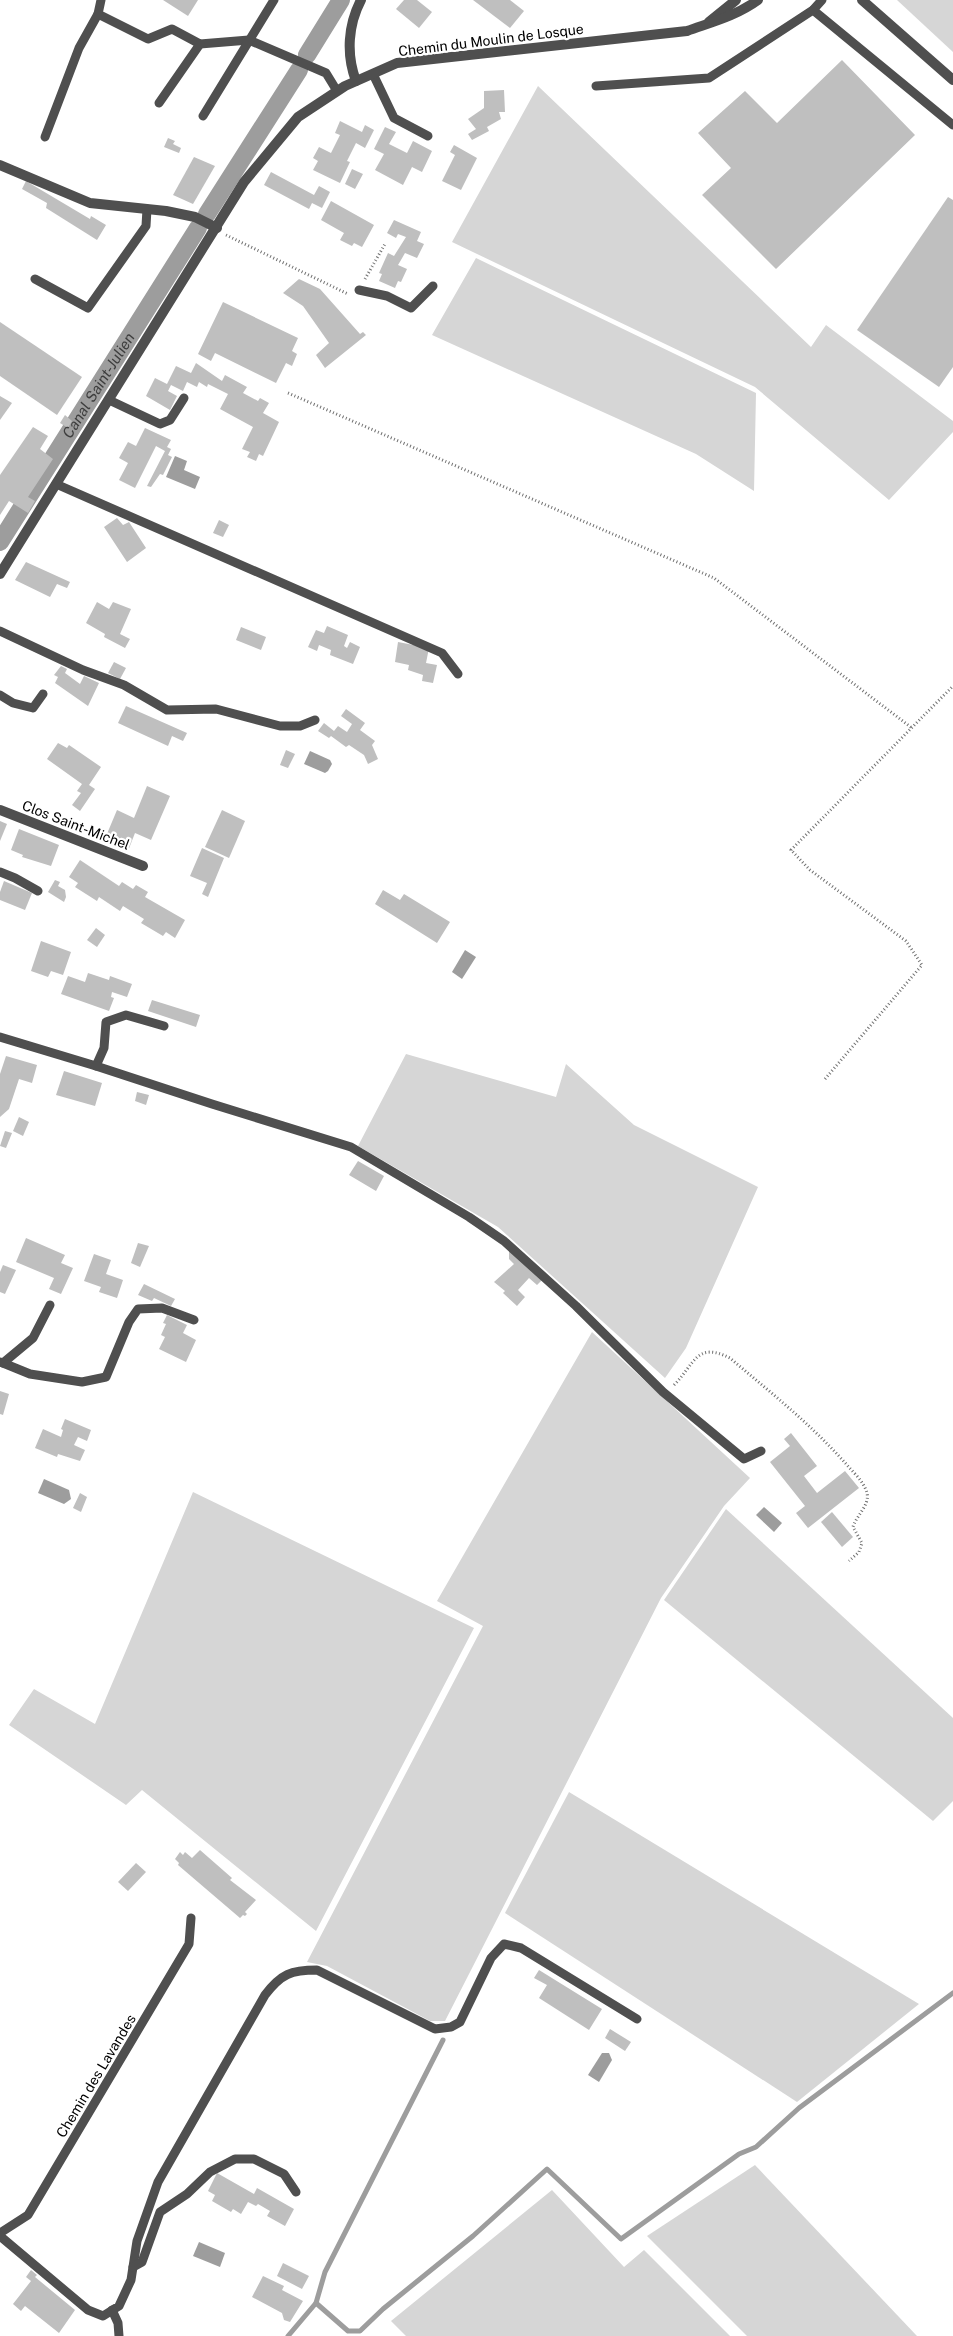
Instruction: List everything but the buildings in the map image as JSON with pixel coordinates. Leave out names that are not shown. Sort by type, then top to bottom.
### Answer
[{"type":"street","points":[[356,81],[353,72],[350,27],[361,0]]},
{"type":"street","name":"Chemin du Moulin de Losque","points":[[705,25],[736,0]]},
{"type":"street","name":"Chemin du Moulin de Losque","points":[[0,574],[214,227],[244,182],[298,117],[337,91],[397,63],[687,31],[742,11],[758,0]]},
{"type":"street","points":[[862,0],[953,80]]},
{"type":"street","points":[[0,165],[90,204],[147,209],[195,217],[214,227]]},
{"type":"street","name":"Clos Saint-Michel","points":[[0,810],[143,866]]},
{"type":"lane","points":[[45,137],[79,48],[98,14],[101,0]]},
{"type":"lane","points":[[203,116],[274,0]]},
{"type":"lane","points":[[596,86],[709,78],[813,10],[822,0]]},
{"type":"lane","points":[[813,10],[953,125]]},
{"type":"lane","points":[[98,14],[148,39],[172,28],[200,44],[249,40],[284,53],[326,73],[337,91]]},
{"type":"lane","points":[[159,103],[200,44]]},
{"type":"lane","points":[[373,74],[394,118],[428,136]]},
{"type":"lane","points":[[35,279],[88,308],[146,226],[147,209]]},
{"type":"lane","points":[[359,290],[387,296],[411,308],[433,286]]},
{"type":"lane","points":[[109,400],[160,424],[170,420],[184,398]]},
{"type":"lane","points":[[56,484],[442,653],[458,674]]},
{"type":"lane","points":[[0,631],[83,670],[124,686],[167,710],[216,710],[280,726],[300,726],[315,720]]},
{"type":"lane","points":[[0,695],[13,703],[33,708],[44,694]]},
{"type":"lane","points":[[0,872],[38,891]]},
{"type":"lane","points":[[96,1066],[104,1048],[106,1022],[126,1015],[164,1026]]},
{"type":"lane","points":[[0,1037],[351,1147],[504,1241],[576,1306],[663,1392],[744,1459],[761,1451]]},
{"type":"lane","points":[[1,1362],[33,1338],[50,1304]]},
{"type":"lane","points":[[1,1362],[30,1374],[82,1382],[106,1377],[129,1322],[138,1309],[162,1308],[194,1320]]},
{"type":"lane","name":"Chemin des Lavandes","points":[[0,2235],[28,2215],[62,2160],[189,1944],[191,1918]]},
{"type":"lane","points":[[0,2235],[88,2310],[103,2316],[119,2306],[131,2280],[137,2241],[158,2182],[265,1995],[276,1980],[296,1970],[317,1970],[435,2029],[451,2027],[460,2022],[491,1958],[504,1944],[521,1948],[637,2019]]},
{"type":"lane","points":[[133,2267],[142,2262],[160,2212],[187,2194],[210,2172],[235,2159],[254,2158],[284,2174],[296,2192]]},
{"type":"lane","points":[[112,2310],[118,2323],[119,2336]]},
{"type":"path","points":[[214,227],[230,238],[355,297],[386,244]]},
{"type":"path","points":[[288,393],[714,578],[912,728]]},
{"type":"path","points":[[825,1079],[922,965],[906,941],[810,870],[791,850],[953,686]]},
{"type":"path","points":[[663,1392],[680,1379],[697,1357],[704,1352],[717,1351],[730,1358],[821,1436],[860,1480],[867,1494],[866,1503],[856,1518],[853,1527],[862,1542],[859,1552],[848,1561]]},
{"type":"shaded area","points":[[897,0],[953,0],[953,52]]},
{"type":"shaded area","points":[[538,86],[811,347],[826,325],[953,421],[953,432],[889,500],[755,387],[452,242]]},
{"type":"shaded area","points":[[476,258],[756,393],[754,491],[696,454],[432,335]]},
{"type":"shaded area","points":[[175,456],[187,461],[184,470],[200,477],[195,489],[166,477]]},
{"type":"shaded area","points":[[310,751],[330,760],[332,764],[328,771],[325,773],[304,764]]},
{"type":"shaded area","points":[[465,950],[476,957],[462,979],[452,972]]},
{"type":"shaded area","points":[[406,1054],[556,1097],[566,1064],[634,1125],[758,1187],[686,1348],[665,1378],[498,1227],[358,1146]]},
{"type":"shaded area","points":[[592,1332],[750,1478],[724,1506],[661,1598],[445,2021],[430,2021],[327,1966],[307,1962],[483,1626],[437,1601]]},
{"type":"shaded area","points":[[44,1479],[69,1490],[71,1499],[64,1504],[38,1493]]},
{"type":"shaded area","points":[[193,1492],[474,1628],[316,1931],[142,1790],[126,1805],[9,1725],[34,1689],[95,1724]]},
{"type":"shaded area","points":[[764,1507],[782,1523],[774,1532],[756,1515]]},
{"type":"shaded area","points":[[726,1509],[953,1718],[953,1801],[933,1821],[664,1600]]},
{"type":"shaded area","points":[[569,1792],[919,2004],[797,2102],[505,1913]]},
{"type":"shaded area","points":[[602,2053],[609,2053],[612,2060],[599,2082],[588,2075]]},
{"type":"shaded area","points":[[755,2165],[917,2336],[747,2336],[647,2236]]},
{"type":"shaded area","points":[[552,2190],[624,2267],[644,2250],[730,2336],[406,2336],[391,2321]]},
{"type":"shaded area","points":[[199,2242],[225,2253],[220,2267],[193,2256]]},
{"type":"waterway","name":"Canal Saint-Julien","points":[[307,55],[341,0]]},
{"type":"waterway","name":"Canal Saint-Julien","points":[[207,214],[299,70]]},
{"type":"waterway","name":"Canal Saint-Julien","points":[[0,542],[198,228]]},
{"type":"waterway","points":[[288,2336],[316,2303],[348,2331],[360,2331],[383,2309],[473,2236],[547,2169],[621,2239],[739,2154],[756,2147],[799,2108],[953,1993]]},
{"type":"waterway","points":[[316,2303],[325,2272],[443,2040]]}]
